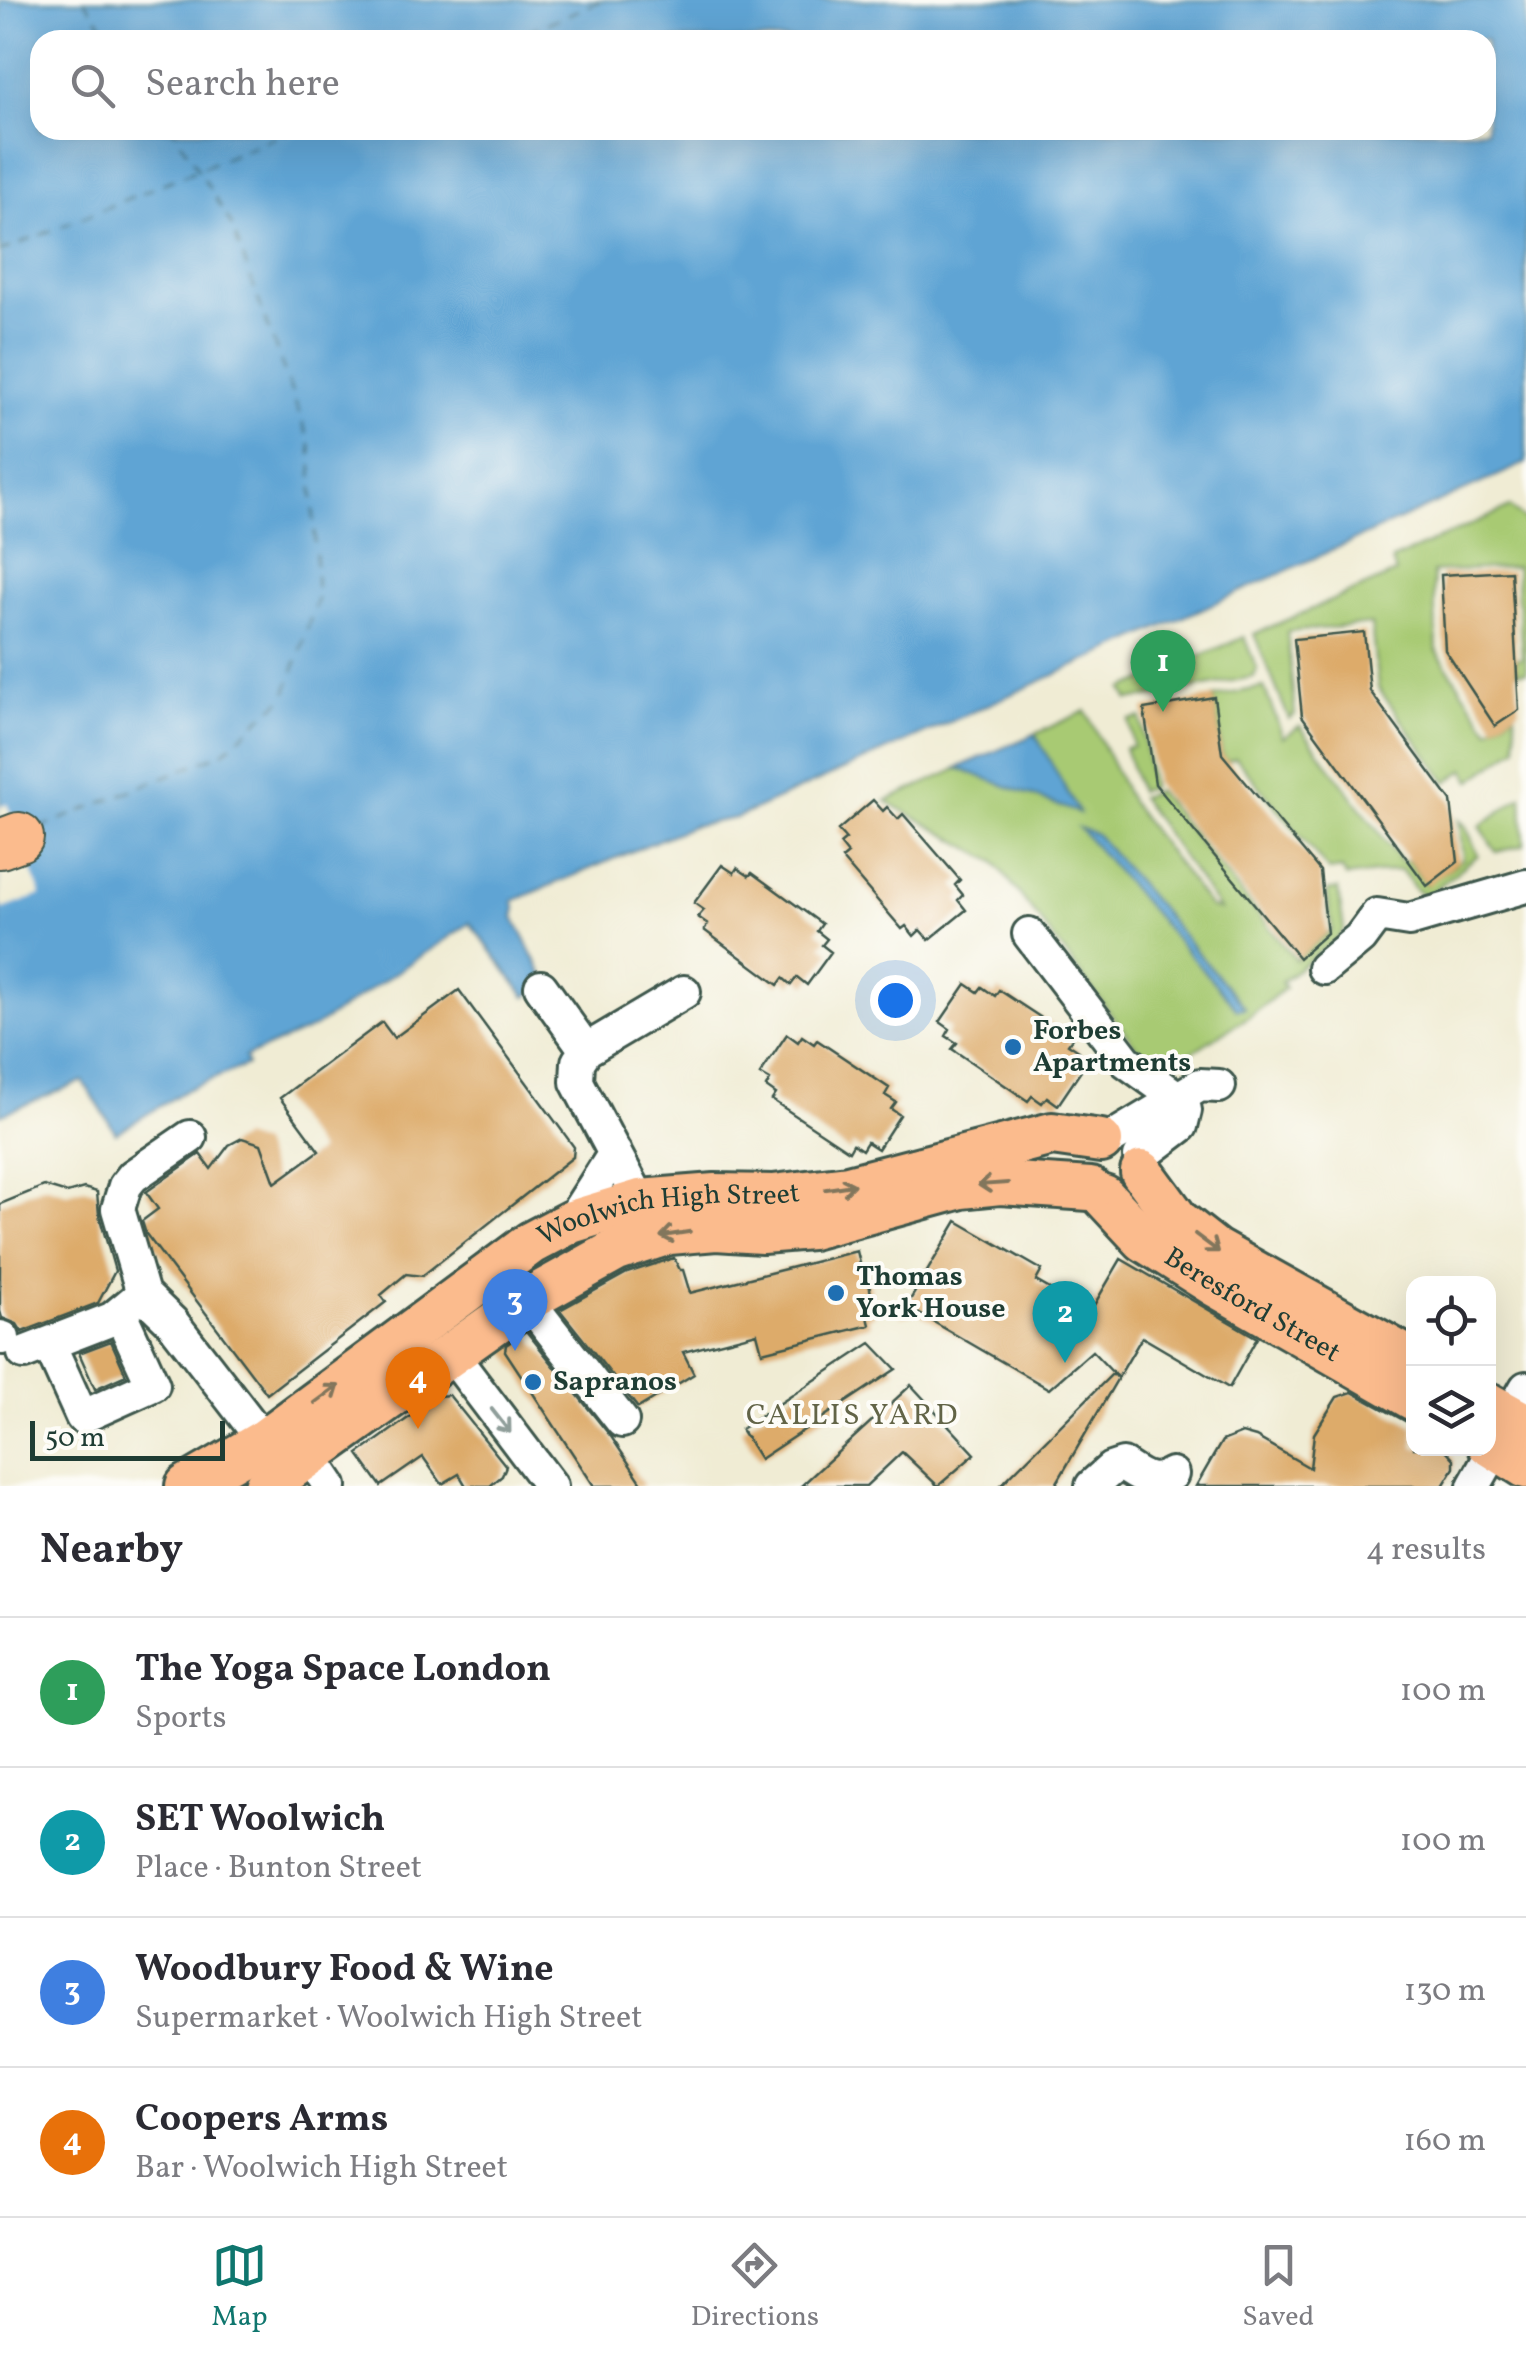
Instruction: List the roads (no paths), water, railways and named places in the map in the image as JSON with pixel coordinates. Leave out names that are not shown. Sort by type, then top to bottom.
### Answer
[{"type":"main road","name":"Woolwich High Street","points":[[188,1486],[264,1441],[531,1243],[571,1222],[640,1200],[773,1196],[848,1187],[1052,1134],[1123,1152]]},
{"type":"main road","points":[[1097,1193],[1083,1172],[1086,1153],[1123,1152]]},
{"type":"main road","name":"Beresford Street","points":[[1123,1152],[1178,1220],[1215,1250],[1406,1357]]},
{"type":"main road","name":"Woolwich High Street","points":[[266,1486],[320,1471],[452,1355],[527,1300],[617,1250],[669,1234],[811,1228],[961,1188],[1000,1182],[1097,1193]]},
{"type":"main road","name":"Beresford Street","points":[[1097,1193],[1144,1240],[1406,1393]]},
{"type":"street","points":[[1324,968],[1360,938],[1377,914],[1409,920],[1526,886]]},
{"type":"street","points":[[1029,934],[1126,1061],[1176,1097]]},
{"type":"street","points":[[541,987],[586,1050]]},
{"type":"street","points":[[640,1200],[577,1082],[578,1062],[586,1050],[684,992]]},
{"type":"street","points":[[1123,1152],[1176,1097],[1200,1084],[1219,1086]]},
{"type":"street","points":[[131,1304],[88,1330],[19,1343],[82,1417],[154,1385],[131,1304],[118,1208],[133,1176],[190,1138]]},
{"type":"street","points":[[571,1222],[615,1153]]},
{"type":"street","points":[[527,1300],[622,1421]]},
{"type":"street","points":[[131,1304],[172,1322],[264,1441]]},
{"type":"street","points":[[452,1355],[532,1479]]},
{"type":"street","points":[[1474,1486],[1509,1427]]},
{"type":"street","points":[[1092,1486],[1111,1469],[1123,1465],[1149,1482],[1172,1474]]},
{"type":"water","points":[[0,0],[1526,0],[1526,463],[736,818],[692,826],[513,901],[514,917],[552,993],[541,987],[526,997],[470,923],[313,1028],[245,1057],[247,1065],[188,1089],[116,1133],[83,1081],[0,1115]]},
{"type":"water","points":[[1035,734],[1079,813],[957,768]]},
{"type":"water","points":[[1079,828],[1096,834],[1245,1008],[1237,1009]]},
{"type":"place","name":"The Yoga Space London","points":[[1163,712]]},
{"type":"place","name":"Forbes Apartments","points":[[1013,1047]]},
{"type":"place","name":"Thomas York House","points":[[836,1293]]},
{"type":"place","name":"Woodbury Food & Wine","points":[[515,1351]]},
{"type":"place","name":"SET Woolwich","points":[[1065,1363]]},
{"type":"place","name":"Sapranos","points":[[533,1382]]},
{"type":"place","name":"Coopers Arms","points":[[418,1429]]},
{"type":"district","name":"CALLIS YARD","points":[[853,1416]]}]
